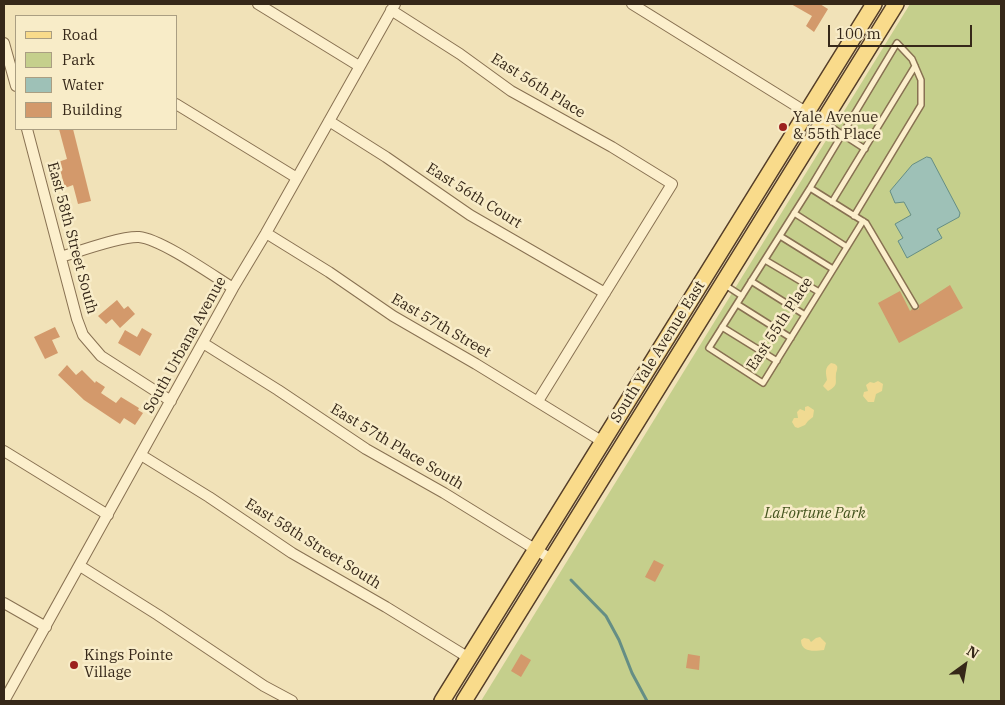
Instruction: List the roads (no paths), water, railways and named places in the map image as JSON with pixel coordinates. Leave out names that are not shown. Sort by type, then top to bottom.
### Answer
[{"type":"main road","name":"South Yale Avenue East","points":[[442,701],[874,4]]},
{"type":"main road","name":"South Yale Avenue East","points":[[464,701],[896,4]]},
{"type":"street","points":[[258,4],[359,66]]},
{"type":"street","points":[[632,4],[822,122]]},
{"type":"street","name":"South Urbana Avenue","points":[[4,701],[233,288],[393,7]]},
{"type":"street","name":"East 56th Place","points":[[393,7],[511,91],[612,147],[672,184],[605,293]]},
{"type":"street","points":[[4,43],[15,79]]},
{"type":"street","points":[[178,105],[297,178]]},
{"type":"street","name":"East 56th Court","points":[[329,121],[386,157],[470,215],[605,293]]},
{"type":"street","name":"East 58th Street South","points":[[28,130],[77,319],[83,335],[91,346],[115,366],[171,401]]},
{"type":"street","name":"East 57th Street","points":[[266,233],[329,272],[393,316],[538,401],[603,442]]},
{"type":"street","points":[[61,257],[123,239],[138,237],[150,240],[168,249],[233,288]]},
{"type":"street","points":[[538,401],[605,293]]},
{"type":"street","name":"East 57th Place South","points":[[203,343],[366,449],[444,493],[551,559]]},
{"type":"street","points":[[4,451],[108,515]]},
{"type":"street","name":"East 58th Street South","points":[[141,455],[209,497],[292,553],[386,607],[469,658]]},
{"type":"street","points":[[80,566],[158,615],[233,667],[292,701]]},
{"type":"street","points":[[4,603],[46,627]]},
{"type":"lane","name":"East 55th Place","points":[[862,221],[763,384],[709,348],[810,188],[897,43],[912,59],[915,66]]},
{"type":"lane","points":[[832,202],[915,66]]},
{"type":"lane","points":[[854,216],[921,105],[921,80],[915,66]]},
{"type":"lane","points":[[822,122],[865,148]]},
{"type":"lane","points":[[810,188],[866,223],[914,306]]},
{"type":"lane","points":[[794,213],[847,246]]},
{"type":"lane","points":[[780,236],[833,269]]},
{"type":"lane","points":[[765,260],[819,292]]},
{"type":"lane","points":[[751,281],[805,315]]},
{"type":"lane","points":[[722,284],[742,296]]},
{"type":"lane","points":[[737,304],[791,338]]},
{"type":"lane","points":[[722,327],[777,361]]},
{"type":"water","points":[[927,157],[931,158],[960,213],[959,217],[937,229],[942,238],[907,258],[898,241],[903,238],[895,224],[911,215],[904,202],[895,203],[890,191],[912,165]]},
{"type":"waterway","points":[[571,580],[606,616],[647,701]]},
{"type":"place","name":"Yale Avenue & 55th Place","points":[[783,127]]},
{"type":"place","name":"Kings Pointe Village","points":[[74,665]]},
{"type":"park label","name":"LaFortune Park","points":[[815,514]]}]
